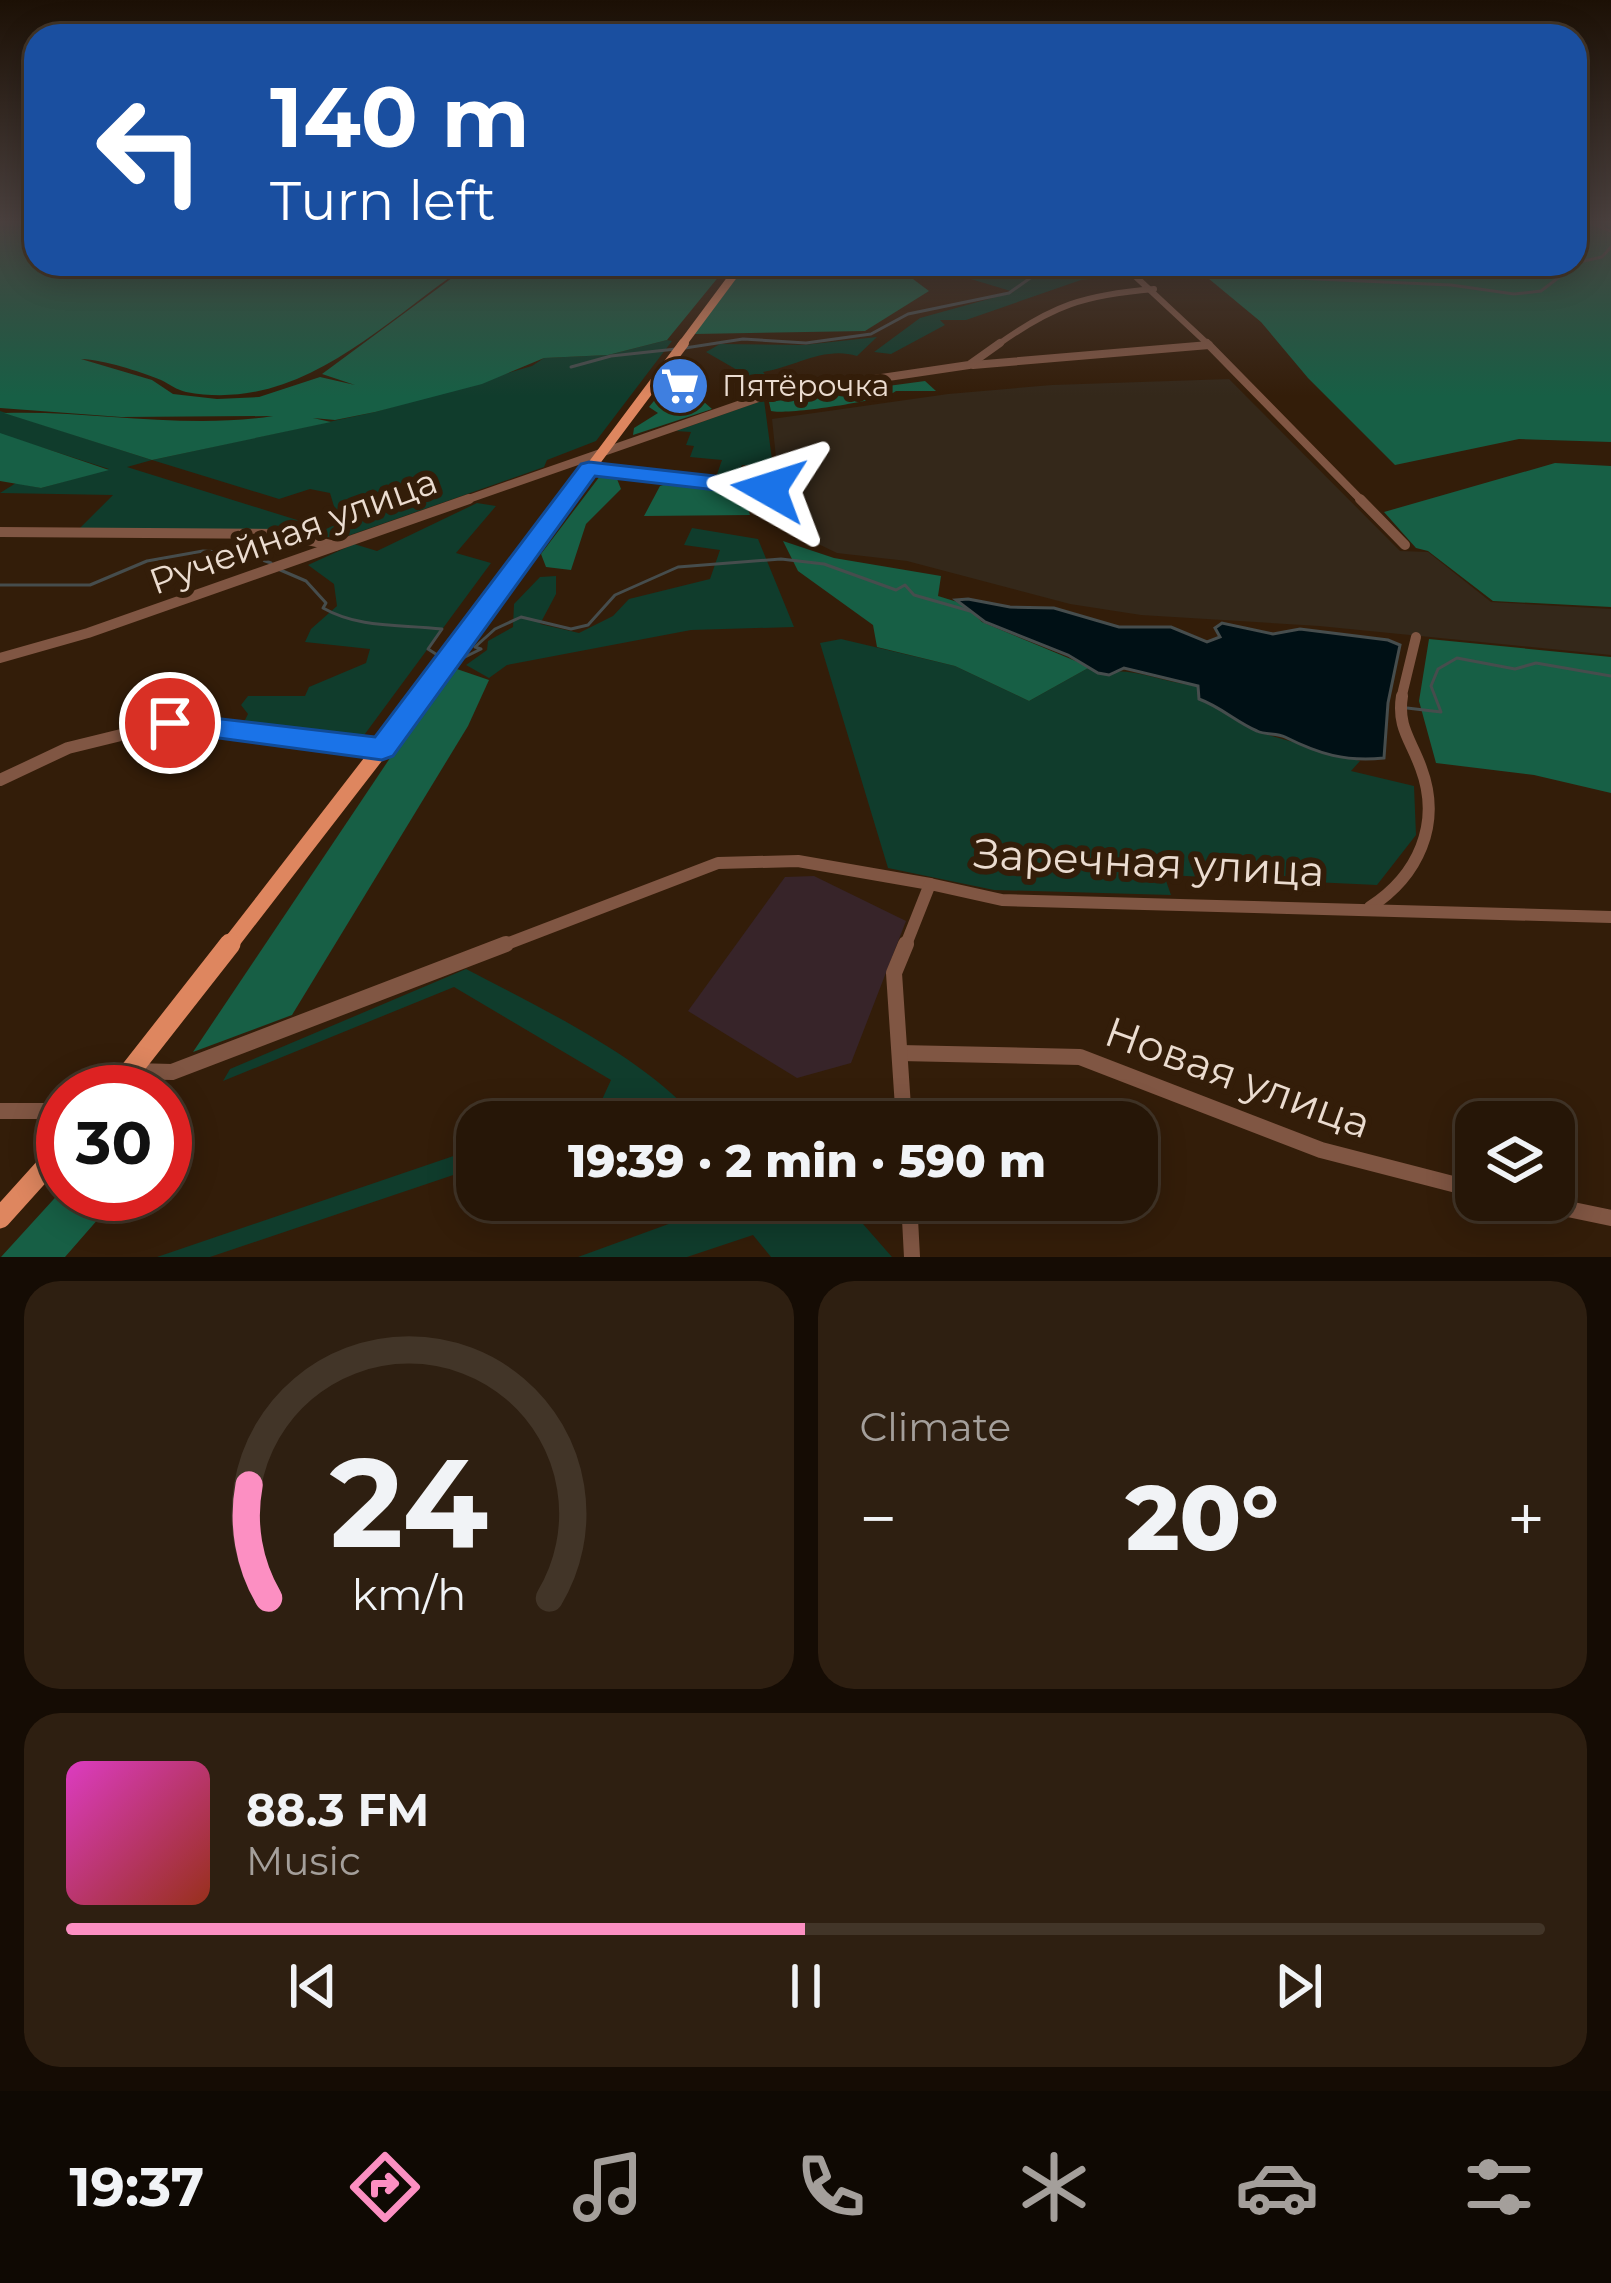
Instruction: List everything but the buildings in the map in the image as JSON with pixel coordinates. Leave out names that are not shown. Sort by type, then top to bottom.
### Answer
[{"type":"main road","points":[[137,1065],[382,749],[731,279]]},
{"type":"main road","points":[[0,1218],[36,1178]]},
{"type":"street","points":[[1138,279],[1154,289],[1406,545]]},
{"type":"street","points":[[969,365],[1043,312],[1104,293],[1154,289]]},
{"type":"street","name":"Ручейная улица","points":[[0,658],[88,633],[780,392],[969,365],[1209,344]]},
{"type":"street","points":[[589,469],[769,489]]},
{"type":"street","points":[[0,532],[281,534],[334,546]]},
{"type":"street","points":[[1369,908],[1397,893],[1420,859],[1431,826],[1423,770],[1400,722],[1416,637]]},
{"type":"street","points":[[0,780],[68,748],[170,723],[382,749]]},
{"type":"street","points":[[190,1065],[718,862],[742,859],[853,868],[930,884]]},
{"type":"street","name":"Заречная улица","points":[[903,1101],[893,974],[930,884],[1002,900],[1611,917]]},
{"type":"street","name":"Новая улица","points":[[900,1053],[1080,1057],[1321,1150],[1455,1185]]},
{"type":"street","points":[[0,1111],[36,1112]]},
{"type":"street","points":[[1575,1210],[1611,1218]]},
{"type":"street","points":[[910,1221],[912,1257]]},
{"type":"shaded area","points":[[1229,379],[1400,551],[1428,552],[1491,602],[1611,609],[1611,655],[1319,626],[1141,615],[1070,604],[907,561],[837,553],[762,517],[778,477],[772,419],[948,394]]},
{"type":"shaded area","points":[[956,600],[1054,608],[1119,627],[1171,627],[1207,642],[1220,637],[1215,628],[1222,623],[1273,634],[1300,629],[1388,640],[1400,645],[1388,703],[1384,758],[1333,755],[1260,732],[1199,699],[1198,686],[1124,668],[1109,675],[1098,673],[1068,655],[985,622]]},
{"type":"shaded area","points":[[814,876],[906,921],[851,1063],[797,1078],[688,1011],[785,877]]},
{"type":"green space","points":[[0,279],[449,279],[335,360],[265,390],[227,395],[186,392],[132,370],[81,359],[152,380],[173,394],[217,399],[259,397],[320,377],[355,385],[322,374],[451,279],[717,279],[667,340],[608,355],[544,358],[482,384],[375,412],[335,420],[313,418],[331,422],[152,460],[4,413],[119,417],[0,408]],"holes":[[[273,416],[206,421],[121,417]]]},
{"type":"green space","points":[[736,279],[913,279],[929,291],[865,331],[694,334]]},
{"type":"green space","points":[[970,279],[1094,279],[966,320],[940,320],[945,325],[891,354],[874,352],[920,318],[1014,292]]},
{"type":"green space","points":[[1209,279],[1611,279],[1611,442],[1519,439],[1395,465],[1308,378],[1261,322]]},
{"type":"green space","points":[[877,337],[857,356],[810,358],[763,372],[768,378],[758,382],[706,352],[720,344],[804,345]]},
{"type":"green space","points":[[672,341],[596,441],[547,460],[544,467],[339,539],[284,529],[79,529],[113,495],[0,493],[16,483],[41,488],[109,469],[0,434],[0,411],[152,460],[375,412],[532,366],[544,358],[608,355]],"holes":[[[152,460],[279,499],[310,489],[330,493],[339,523],[326,529],[127,467]]]},
{"type":"green space","points":[[925,381],[936,391],[896,391],[855,403],[795,411],[771,411],[769,402]]},
{"type":"green space","points":[[695,394],[712,409],[633,435],[634,428],[658,413],[649,407],[658,396]]},
{"type":"green space","points":[[764,400],[773,467],[742,465],[737,479],[716,477],[722,460],[690,457],[694,446],[686,445],[691,432],[676,431]]},
{"type":"green space","points":[[0,433],[109,470],[41,488],[0,481]]},
{"type":"green space","points":[[1555,463],[1611,466],[1611,607],[1493,601],[1428,551],[1416,548],[1384,512]]},
{"type":"green space","points":[[600,476],[617,479],[621,489],[586,524],[571,570],[546,567],[541,554]]},
{"type":"green space","points":[[676,481],[741,488],[750,515],[644,516],[660,486]]},
{"type":"green space","points":[[477,503],[496,506],[456,553],[491,563],[362,738],[242,726],[248,714],[241,705],[248,696],[305,696],[309,687],[366,663],[370,649],[305,642],[311,629],[337,606],[334,584],[308,565],[354,544],[377,551]]},
{"type":"green space","points":[[692,528],[758,539],[794,627],[691,630],[507,665],[489,678],[466,665],[487,650],[488,641],[513,627],[514,604],[540,577],[556,576],[556,594],[540,624],[579,633],[613,616],[629,599],[710,579],[720,550],[684,545]]},
{"type":"green space","points":[[783,541],[834,558],[941,576],[938,596],[964,604],[982,622],[1090,667],[1029,701],[955,666],[877,647],[873,625],[798,571]]},
{"type":"green space","points":[[841,639],[955,666],[1029,701],[1090,667],[1098,673],[1124,672],[1199,686],[1199,700],[1223,708],[1258,732],[1360,761],[1351,771],[1414,786],[1416,835],[1377,885],[1164,875],[1171,895],[994,890],[888,868],[820,643]]},
{"type":"green space","points":[[1429,639],[1611,657],[1611,793],[1534,775],[1436,763],[1419,701]]},
{"type":"green space","points":[[451,667],[489,680],[468,726],[292,1015],[193,1052]]},
{"type":"green space","points":[[466,969],[622,1056],[680,1101],[601,1101],[611,1080],[454,987],[223,1081],[230,1069]]},
{"type":"green space","points":[[456,1155],[456,1174],[210,1257],[157,1257]]},
{"type":"green space","points":[[36,1219],[96,1221],[65,1257],[1,1257]]},
{"type":"green space","points":[[677,1221],[860,1221],[892,1257],[771,1257],[753,1235],[687,1257],[578,1257]]},
{"type":"waterway","points":[[685,348],[743,339],[806,343],[871,334],[908,314],[1009,293],[1029,279]]},
{"type":"waterway","points":[[1309,279],[1451,285],[1514,294],[1541,291],[1557,279]]},
{"type":"waterway","points":[[571,367],[611,356],[676,349]]},
{"type":"waterway","points":[[0,585],[90,585],[147,561],[203,551],[242,553],[271,563]]},
{"type":"waterway","points":[[457,661],[481,649],[475,647],[495,629],[521,617],[571,629],[588,625],[615,595],[678,567],[781,559],[824,564],[896,590],[905,585],[914,595],[970,611]]},
{"type":"waterway","points":[[278,569],[306,581],[326,603],[323,608],[337,615],[366,623],[442,629],[428,649],[442,658]]},
{"type":"waterway","points":[[1407,708],[1441,712],[1431,686],[1438,669],[1457,658],[1515,669],[1536,663],[1611,676]]},
{"type":"place","name":"Пятёрочка","points":[[680,386]]},
{"type":"route","points":[[170,723],[382,749],[589,469],[769,489]]}]
